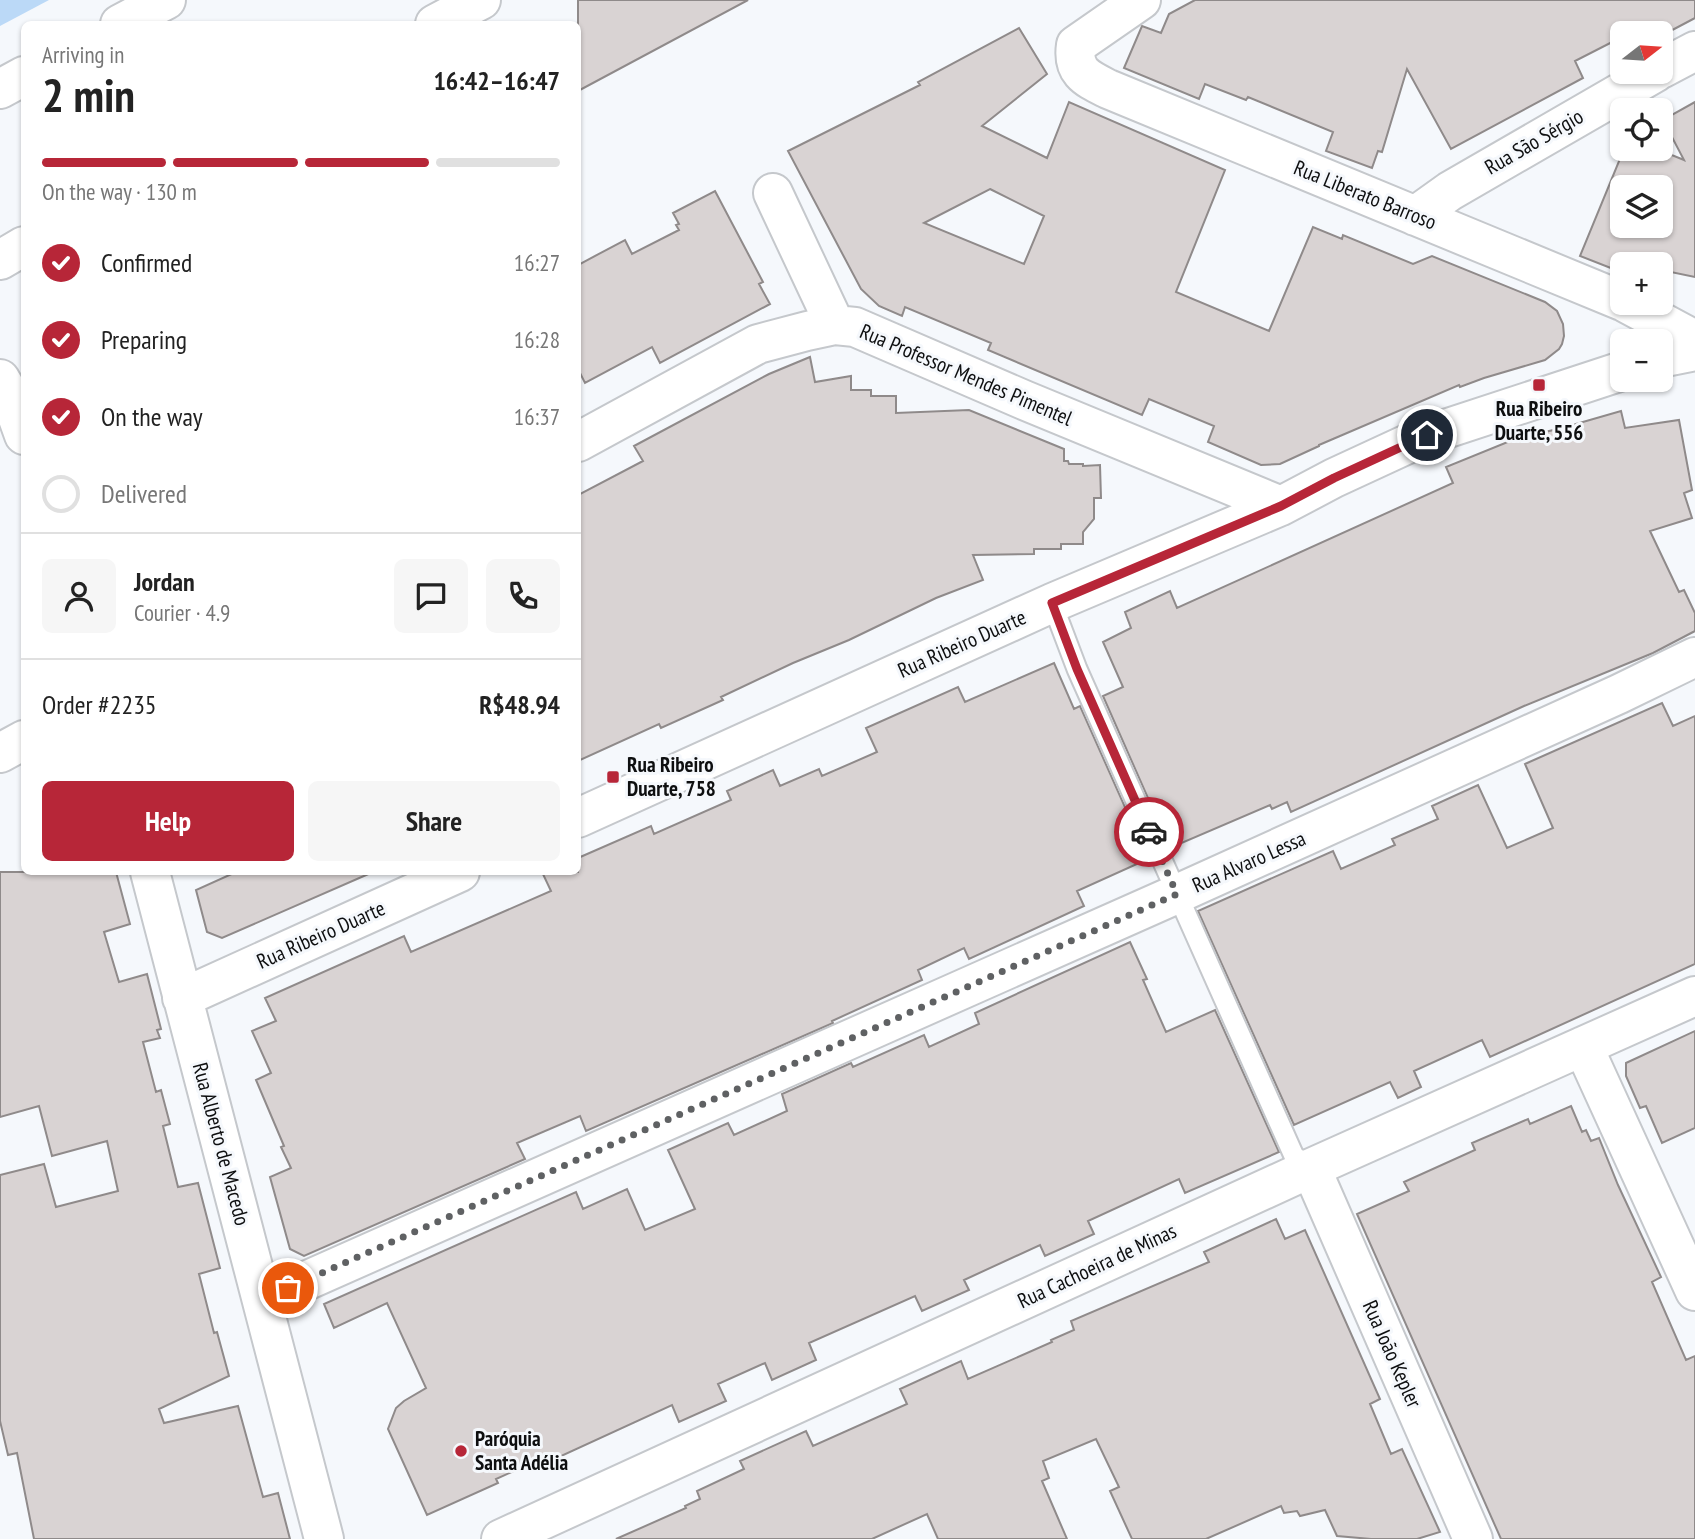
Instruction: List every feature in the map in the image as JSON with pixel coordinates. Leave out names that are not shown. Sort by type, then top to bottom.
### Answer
[{"type":"street","points":[[126,21],[166,0]]},
{"type":"street","points":[[441,21],[481,0]]},
{"type":"street","name":"Rua Liberato Barroso","points":[[1141,0],[1076,45],[1074,59],[1085,78],[1610,296]]},
{"type":"street","points":[[1673,63],[1695,51]]},
{"type":"street","points":[[0,89],[21,78]]},
{"type":"street","name":"Rua São Sérgio","points":[[1415,216],[1450,191],[1635,84]]},
{"type":"street","points":[[773,193],[835,325]]},
{"type":"street","points":[[0,260],[21,248]]},
{"type":"street","name":"Rua Liberato Barroso","points":[[1648,315],[1695,340]]},
{"type":"street","name":"Rua Professor Mendes Pimentel","points":[[581,440],[758,345],[835,325],[869,332],[1050,411],[1281,506]]},
{"type":"street","points":[[1673,356],[1695,351]]},
{"type":"street","name":"Rua Ribeiro Duarte","points":[[581,817],[1052,603],[1281,506],[1427,435],[1610,375]]},
{"type":"street","points":[[0,379],[10,396],[21,427]]},
{"type":"street","name":"Rua Alvaro Lessa","points":[[263,1300],[1177,894],[1695,657]]},
{"type":"street","points":[[0,753],[21,742]]},
{"type":"street","name":"Rua Alberto de Macedo","points":[[151,875],[324,1539]]},
{"type":"street","name":"Rua Ribeiro Duarte","points":[[182,998],[453,875]]},
{"type":"street","name":"Rua Cachoeira de Minas","points":[[501,1539],[1311,1168],[1695,996]]},
{"type":"street","points":[[1583,1046],[1695,1291]]},
{"type":"street","name":"Rua João Kepler","points":[[1311,1168],[1473,1539]]},
{"type":"lane","points":[[1052,603],[1077,669],[1294,1156],[1311,1168]]},
{"type":"shaded area","points":[[0,0],[49,0],[0,26]]},
{"type":"building","points":[[578,0],[748,0],[581,89],[581,21],[578,21]]},
{"type":"building","points":[[1195,0],[1695,0],[1695,18],[1673,30],[1673,21],[1610,21],[1610,43],[1575,61],[1583,78],[1451,149],[1407,69],[1382,152],[1378,151],[1372,168],[1326,151],[1333,132],[1248,97],[1246,100],[1205,84],[1199,99],[1124,68],[1142,26],[1161,33],[1169,14]]},
{"type":"building","points":[[1019,28],[1047,74],[982,126],[1047,158],[1069,102],[1225,170],[1176,292],[1269,331],[1313,227],[1342,239],[1343,235],[1413,264],[1432,256],[1545,302],[1557,311],[1563,324],[1562,344],[1545,360],[1460,387],[1459,385],[1280,464],[1261,465],[1208,442],[1214,426],[1149,399],[1142,415],[988,350],[991,343],[905,307],[902,316],[879,306],[861,289],[788,151],[920,85],[918,82]],"holes":[[[990,189],[1044,216],[1024,264],[924,223]]]},
{"type":"building","points":[[1695,102],[1695,277],[1673,272],[1673,252],[1610,252],[1610,268],[1580,256],[1610,183],[1610,238],[1673,238],[1673,175],[1613,175],[1619,161],[1673,161],[1673,156],[1684,160],[1673,139],[1673,114]]},
{"type":"building","points":[[715,191],[763,282],[759,284],[770,304],[660,363],[652,347],[585,383],[581,375],[581,263],[625,240],[632,254],[679,230],[673,213]]},
{"type":"building","points":[[810,357],[815,382],[851,376],[851,390],[871,390],[871,396],[896,396],[896,413],[969,410],[1064,449],[1064,461],[1069,464],[1100,465],[1101,498],[1094,498],[1094,519],[1083,532],[1083,544],[1061,544],[1061,549],[1034,549],[1034,554],[973,555],[983,580],[936,598],[849,640],[793,663],[721,697],[723,700],[661,728],[659,724],[581,760],[581,493],[643,461],[634,446],[769,374]]},
{"type":"building","points":[[1621,411],[1625,428],[1679,420],[1692,490],[1684,493],[1692,518],[1650,531],[1679,592],[1684,590],[1695,613],[1695,631],[1653,653],[1524,706],[1291,812],[1287,802],[1272,809],[1270,805],[1170,848],[1103,696],[1123,687],[1103,642],[1131,628],[1125,612],[1170,591],[1177,608],[1453,483],[1446,467],[1515,439]]},
{"type":"building","points":[[1054,663],[1074,709],[1080,706],[1148,859],[1077,891],[1084,906],[969,959],[964,948],[918,970],[922,980],[832,1021],[833,1023],[586,1131],[580,1116],[517,1143],[525,1159],[304,1256],[290,1249],[270,1177],[291,1168],[256,1080],[271,1073],[252,1031],[276,1021],[265,998],[404,936],[411,952],[551,891],[543,875],[581,875],[581,857],[651,826],[654,834],[731,800],[727,791],[773,770],[780,786],[819,769],[822,776],[877,752],[866,728],[958,687],[965,702]]},
{"type":"building","points":[[1662,703],[1673,726],[1695,716],[1695,964],[1490,1057],[1482,1040],[1414,1071],[1421,1087],[1398,1098],[1390,1082],[1294,1125],[1198,911],[1333,851],[1341,869],[1395,845],[1392,839],[1438,819],[1432,806],[1478,785],[1507,848],[1553,828],[1525,764]]},
{"type":"building","points":[[0,872],[21,872],[21,875],[117,875],[130,924],[104,932],[119,982],[147,974],[161,1029],[157,1030],[160,1038],[143,1042],[156,1092],[161,1090],[170,1124],[163,1126],[178,1187],[198,1183],[220,1268],[199,1274],[214,1333],[217,1332],[229,1376],[159,1409],[164,1423],[238,1406],[263,1497],[278,1493],[290,1539],[34,1539],[17,1453],[8,1455],[0,1421],[0,1175],[44,1164],[56,1207],[118,1191],[107,1141],[52,1156],[39,1106],[0,1117]]},
{"type":"building","points":[[229,875],[366,875],[222,938],[207,932],[196,890]]},
{"type":"building","points":[[1130,942],[1166,1032],[1215,1010],[1279,1152],[1185,1193],[1179,1179],[1088,1221],[1094,1234],[1045,1256],[1040,1245],[964,1280],[969,1290],[922,1311],[915,1296],[809,1343],[816,1360],[772,1380],[765,1363],[718,1384],[726,1401],[679,1422],[672,1405],[546,1463],[543,1458],[496,1479],[498,1483],[427,1515],[388,1429],[396,1408],[426,1388],[387,1303],[334,1328],[324,1304],[576,1192],[583,1209],[627,1189],[645,1230],[695,1209],[668,1150],[728,1123],[734,1135],[787,1111],[782,1094],[851,1063],[853,1067],[924,1035],[929,1047],[979,1024],[975,1013]]},
{"type":"building","points":[[1695,1031],[1695,1128],[1662,1143],[1646,1106],[1640,1108],[1626,1076],[1626,1063]]},
{"type":"building","points":[[1571,1106],[1582,1132],[1586,1130],[1591,1141],[1599,1138],[1661,1277],[1652,1282],[1686,1360],[1695,1356],[1695,1539],[1501,1539],[1357,1214],[1409,1191],[1404,1182],[1475,1150],[1472,1143],[1528,1119],[1530,1124]]},
{"type":"building","points":[[1276,1219],[1285,1239],[1305,1230],[1380,1399],[1370,1404],[1391,1454],[1402,1449],[1440,1532],[1417,1539],[1337,1536],[1325,1510],[1300,1516],[1297,1511],[1284,1513],[1281,1506],[1206,1539],[1132,1539],[1110,1491],[1119,1487],[1096,1439],[1043,1461],[1049,1478],[1042,1481],[1067,1539],[938,1539],[927,1514],[872,1539],[616,1539],[686,1508],[685,1506],[700,1499],[697,1491],[744,1469],[740,1461],[806,1431],[813,1446],[907,1404],[900,1389],[961,1361],[968,1379],[1052,1342],[1051,1340],[1074,1330],[1071,1321],[1209,1262],[1204,1252]]},
{"type":"way so far","points":[[288,1288],[1177,894],[1149,832]]},
{"type":"place","name":"Rua Ribeiro Duarte, 556","points":[[1539,385]]},
{"type":"place","name":"Rua Ribeiro Duarte, 758","points":[[613,777]]},
{"type":"place","name":"Paróquia Santa Adélia","points":[[461,1451]]},
{"type":"route","points":[[1149,832],[1077,669],[1052,603],[1281,506],[1427,435]]}]
